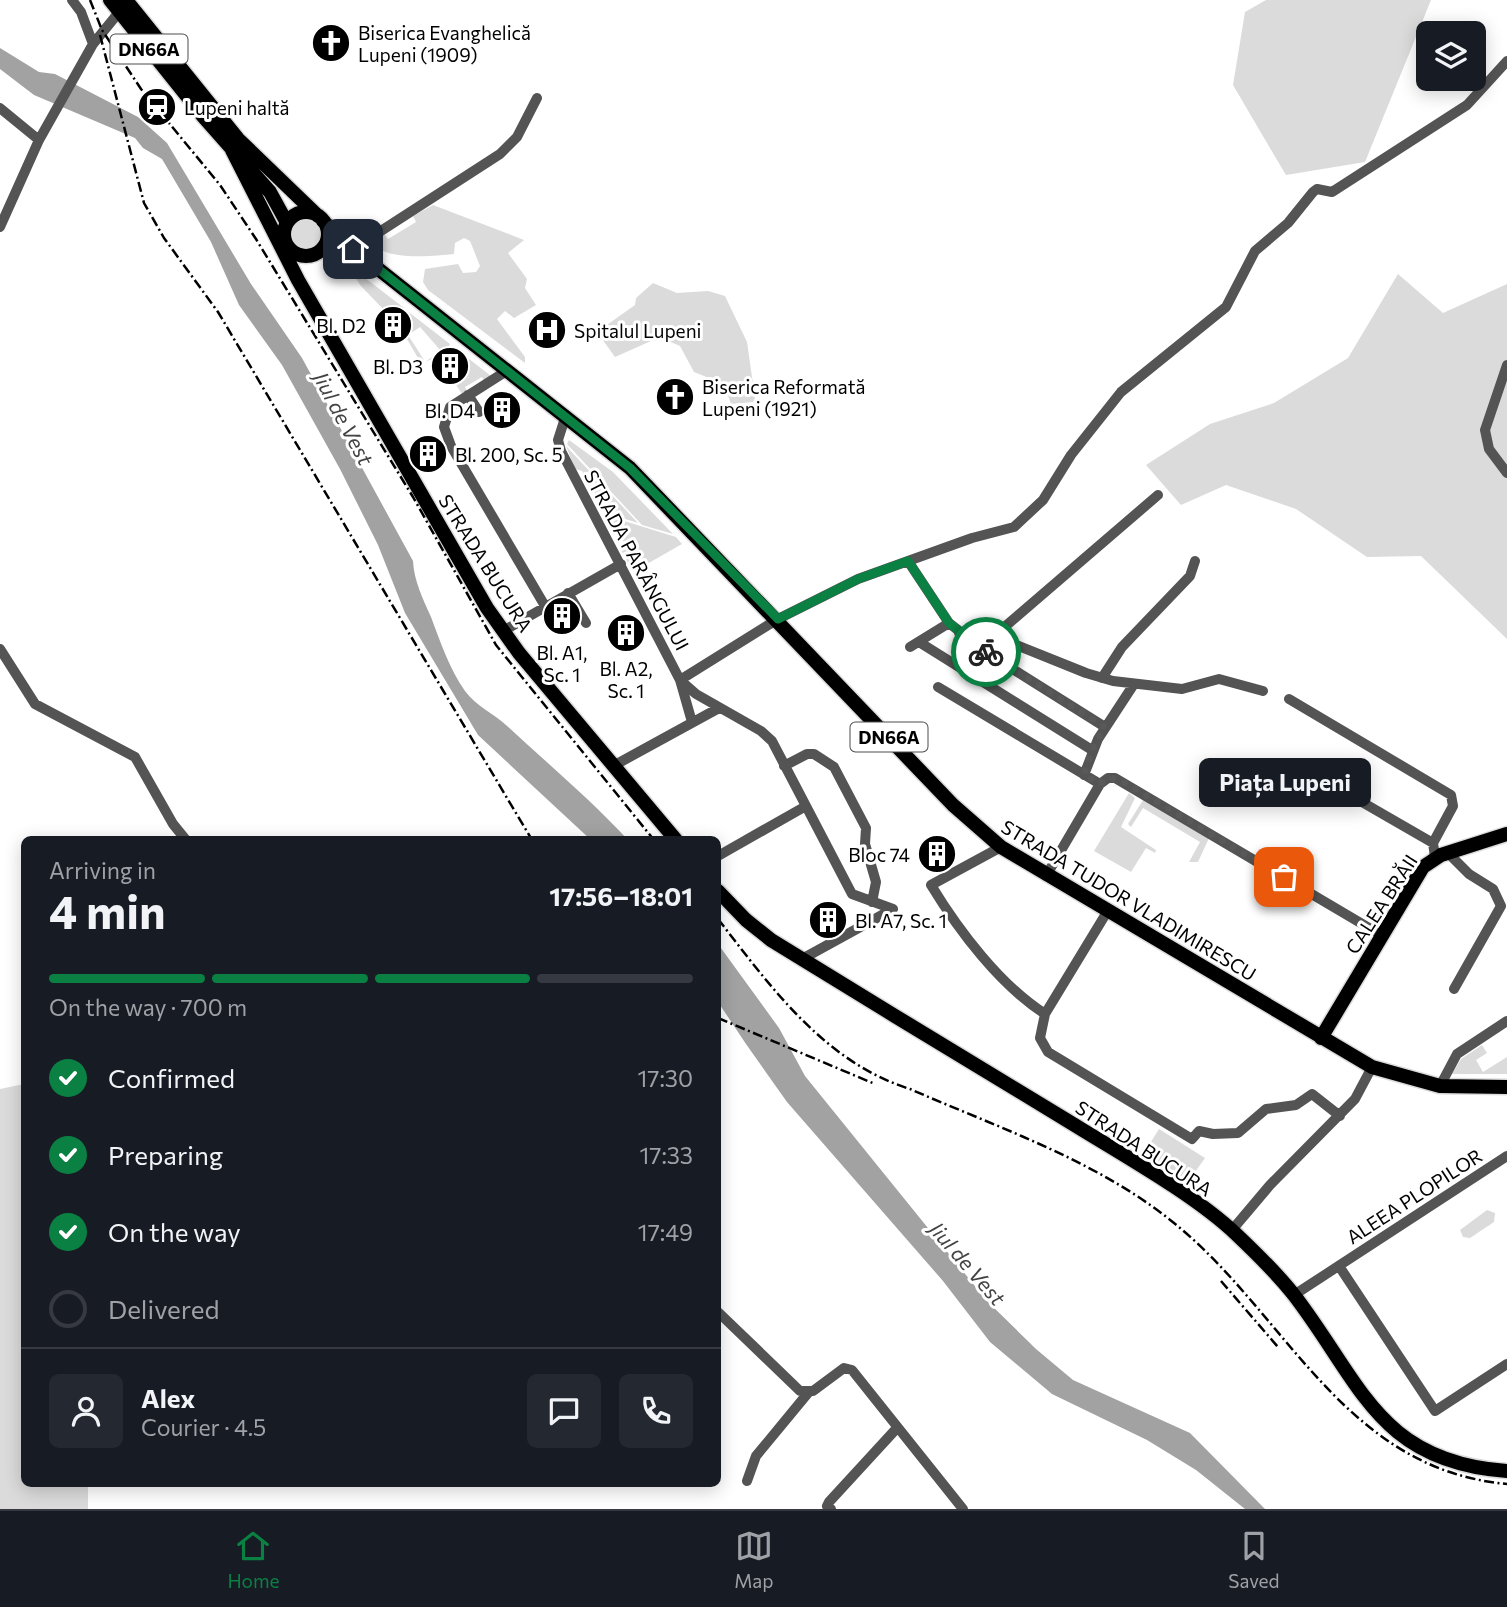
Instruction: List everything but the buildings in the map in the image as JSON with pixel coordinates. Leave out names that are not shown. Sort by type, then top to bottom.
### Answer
[{"type":"main road","name":"DN66A","points":[[110,0],[125,3],[238,139],[320,218]]},
{"type":"main road","name":"DN66A","points":[[125,3],[232,150],[270,192],[287,223]]},
{"type":"main road","points":[[232,150],[298,280]]},
{"type":"main road","points":[[304,212],[320,218],[328,234],[316,252],[302,262],[298,280],[284,236],[287,223],[304,212]]},
{"type":"main road","name":"STRADA TUDOR VLADIMIRESCU","points":[[320,218],[353,249],[566,415],[651,487],[953,805],[1001,848],[1372,1067],[1440,1086],[1507,1087]]},
{"type":"main road","points":[[290,249],[303,256],[316,252],[353,249]]},
{"type":"main road","name":"STRADA BUCURA","points":[[298,280],[503,631],[673,836]]},
{"type":"main road","name":"CALEA BRĂII","points":[[1321,1038],[1423,867],[1439,851],[1507,834]]},
{"type":"main road","name":"STRADA BUCURA","points":[[721,894],[755,929],[1104,1143],[1232,1230],[1294,1295],[1351,1383],[1384,1420],[1424,1450],[1471,1467],[1507,1471]]},
{"type":"street","points":[[72,0],[81,12],[93,44]]},
{"type":"street","points":[[0,227],[39,141],[74,76],[93,44],[125,3]]},
{"type":"street","name":"STRADA PARÂNGULUI","points":[[680,680],[778,619],[858,579],[972,538],[1014,527],[1026,519],[1043,500],[1078,444],[1121,391],[1226,307],[1255,251],[1288,223],[1313,192],[1317,189],[1332,192],[1454,114],[1507,61]]},
{"type":"street","points":[[353,249],[500,155],[517,137],[537,98]]},
{"type":"street","points":[[0,108],[39,141]]},
{"type":"street","points":[[1507,365],[1485,430],[1489,449],[1507,473]]},
{"type":"street","points":[[508,370],[447,410],[444,427],[447,437],[545,606]]},
{"type":"street","points":[[468,394],[479,412]]},
{"type":"street","name":"STRADA PARÂNGULUI","points":[[566,415],[558,439],[561,451],[680,680],[692,722]]},
{"type":"street","points":[[958,633],[979,639],[993,636],[1157,495]]},
{"type":"street","points":[[908,561],[958,633],[1105,727]]},
{"type":"street","points":[[1102,678],[1122,646],[1190,576],[1195,561]]},
{"type":"street","points":[[503,631],[621,564]]},
{"type":"street","points":[[568,593],[586,623]]},
{"type":"street","points":[[949,623],[915,645],[1092,750]]},
{"type":"street","points":[[993,636],[1102,678],[1192,689],[1219,679],[1263,691]]},
{"type":"street","points":[[0,649],[35,704],[135,757],[173,824],[184,836]]},
{"type":"street","name":"STRADA PARÂNGULUI","points":[[680,680],[687,688],[766,735],[852,894],[893,909],[802,959]]},
{"type":"street","points":[[1084,775],[1092,750],[1134,684]]},
{"type":"street","points":[[938,687],[1084,775],[1102,782],[1120,780],[1381,935]]},
{"type":"street","points":[[1289,699],[1451,795],[1453,806],[1439,851]]},
{"type":"street","points":[[615,765],[719,708]]},
{"type":"street","points":[[784,765],[807,754],[814,754],[834,767],[866,828],[865,844],[876,882],[872,902]]},
{"type":"street","points":[[1315,775],[1439,851],[1493,889],[1501,906],[1454,989]]},
{"type":"street","points":[[1046,876],[1102,782]]},
{"type":"street","points":[[721,854],[806,807]]},
{"type":"street","points":[[1001,848],[931,885],[971,944],[1015,994],[1045,1014]]},
{"type":"street","points":[[1107,912],[1045,1014],[1040,1038],[1048,1052],[1192,1139],[1199,1131],[1213,1134],[1238,1133],[1266,1109],[1296,1105],[1312,1094],[1340,1116]]},
{"type":"street","points":[[1440,1086],[1457,1054],[1507,1021]]},
{"type":"street","points":[[1232,1230],[1270,1185],[1355,1099],[1372,1067]]},
{"type":"street","name":"ALEEA PLOPILOR","points":[[1294,1295],[1507,1156]]},
{"type":"street","name":"ALEEA PLOPILOR","points":[[1339,1266],[1435,1411],[1507,1364]]},
{"type":"street","points":[[721,1315],[792,1386],[808,1393]]},
{"type":"street","points":[[747,1481],[756,1456],[808,1393],[844,1368],[849,1369],[963,1509]]},
{"type":"street","points":[[831,1509],[827,1506],[829,1502],[897,1428]]},
{"type":"shaded area","points":[[1266,0],[1431,0],[1422,21],[1416,21],[1416,37],[1365,162],[1286,175],[1233,85],[1245,12]]},
{"type":"shaded area","points":[[0,48],[39,72],[55,74],[138,117],[167,143],[251,284],[302,358],[413,561],[422,597],[450,665],[465,691],[568,781],[624,836],[587,836],[478,735],[405,613],[378,545],[340,469],[282,365],[239,305],[211,242],[162,159],[143,148],[135,138],[34,95],[0,69]]},
{"type":"shaded area","points":[[433,205],[524,240],[508,253],[527,279],[525,288],[536,305],[514,318],[505,311],[497,319],[525,357],[525,363],[428,290],[423,282],[425,269],[458,264],[463,273],[476,272],[480,266],[470,241],[464,238],[455,243],[454,254],[409,256],[378,248],[374,241],[384,234],[388,239],[416,222],[413,216]]},
{"type":"shaded area","points":[[305,216],[318,221],[323,234],[318,247],[305,252],[292,247],[287,234],[292,221]]},
{"type":"shaded area","points":[[342,263],[404,308],[393,315],[389,309],[385,311],[360,285],[351,270],[344,273],[338,264]]},
{"type":"shaded area","points":[[1398,274],[1443,313],[1507,284],[1507,639],[1421,556],[1367,557],[1296,509],[1226,485],[1181,505],[1146,465],[1210,424],[1274,403],[1348,358]]},
{"type":"shaded area","points":[[653,283],[677,293],[708,291],[725,296],[747,342],[755,398],[753,402],[731,404],[724,384],[694,372],[680,346],[666,340],[651,341],[615,357],[597,332],[635,305],[636,298]]},
{"type":"shaded area","points":[[406,310],[450,344],[445,353],[425,362],[441,351],[420,327],[408,335],[424,360],[421,363],[404,334],[413,328],[404,312]]},
{"type":"shaded area","points":[[455,348],[491,376],[484,381],[482,377],[465,387],[467,391],[462,394],[453,380],[470,370],[461,354],[453,358],[451,352]]},
{"type":"shaded area","points":[[569,440],[613,472],[673,534],[642,525],[567,444]]},
{"type":"shaded area","points":[[566,446],[638,523],[607,513],[582,471],[575,469]]},
{"type":"shaded area","points":[[608,516],[676,537],[682,544],[633,572],[620,548],[625,544]]},
{"type":"shaded area","points":[[1129,793],[1135,798],[1121,827],[1156,850],[1155,853],[1146,848],[1131,872],[1094,851]]},
{"type":"shaded area","points":[[1143,800],[1209,838],[1198,862],[1189,862],[1200,842],[1143,808],[1131,827],[1128,824]]},
{"type":"shaded area","points":[[721,948],[779,1028],[805,1076],[987,1301],[1036,1349],[1073,1380],[1190,1433],[1265,1509],[1245,1509],[1196,1470],[1147,1440],[1052,1394],[990,1342],[943,1281],[787,1102],[721,1006]]},
{"type":"shaded area","points":[[1482,1045],[1487,1053],[1476,1060],[1483,1072],[1507,1057],[1507,1074],[1452,1074],[1461,1059]]},
{"type":"shaded area","points":[[21,1085],[21,1487],[88,1487],[88,1509],[0,1509],[0,1089]]},
{"type":"shaded area","points":[[1159,1129],[1205,1158],[1188,1182],[1144,1153]]},
{"type":"shaded area","points":[[1487,1210],[1495,1213],[1494,1222],[1470,1238],[1463,1237],[1460,1230]]},
{"type":"railway","points":[[90,0],[102,30],[141,89],[220,185],[256,239],[413,497],[496,645],[651,836]]},
{"type":"railway","points":[[100,35],[144,203],[164,238],[218,312],[530,836]]},
{"type":"railway","points":[[721,923],[779,996],[825,1041],[851,1061],[879,1077],[1047,1147],[1113,1181],[1174,1223],[1214,1260],[1321,1382],[1359,1419],[1402,1450],[1450,1472],[1507,1484]]},
{"type":"railway","points":[[721,1019],[875,1084]]},
{"type":"railway","points":[[1221,1281],[1278,1347]]},
{"type":"way so far","points":[[986,652],[1105,727],[1092,750],[1084,775],[1100,784],[1108,778],[1120,780],[1284,877]]},
{"type":"place","name":"Biserica Evanghelică Lupeni (1909)","points":[[331,43]]},
{"type":"place","name":"Lupeni haltă","points":[[157,107]]},
{"type":"place","name":"Bl. D2","points":[[393,325]]},
{"type":"place","name":"Spitalul Lupeni","points":[[547,330]]},
{"type":"place","name":"Bl. D3","points":[[450,366]]},
{"type":"place","name":"Biserica Reformată Lupeni (1921)","points":[[675,397]]},
{"type":"place","name":"Bl. D4","points":[[502,410]]},
{"type":"place","name":"Bl. 200, Sc. 5","points":[[428,454]]},
{"type":"place","name":"Bl. A1, Sc. 1","points":[[562,616]]},
{"type":"place","name":"Bl. A2, Sc. 1","points":[[626,633]]},
{"type":"place","name":"Bloc 74","points":[[937,854]]},
{"type":"place","name":"Piața Lupeni","points":[[1284,877]]},
{"type":"place","name":"Bl. A7, Sc. 1","points":[[828,920]]},
{"type":"route","points":[[353,249],[630,468],[778,619],[858,579],[908,561],[949,623],[958,633],[986,652]]},
{"type":"water label","name":"Jiul de Vest","points":[[344,418]]},
{"type":"water label","name":"Jiul de Vest","points":[[968,1263]]}]
